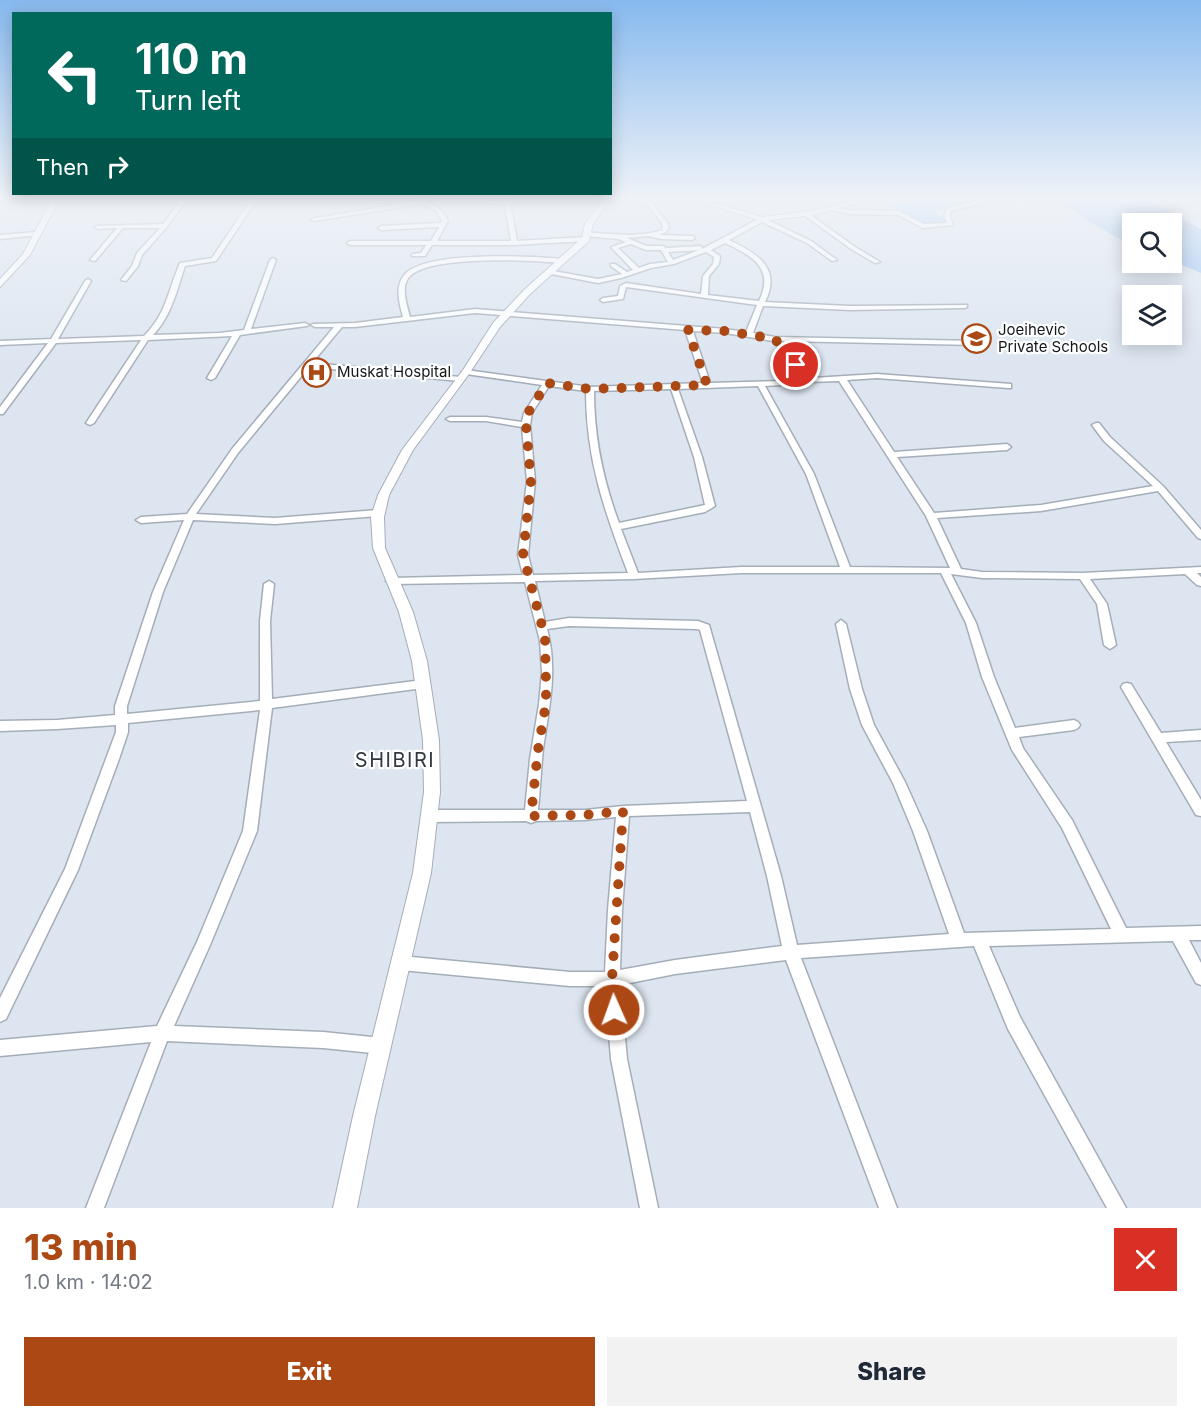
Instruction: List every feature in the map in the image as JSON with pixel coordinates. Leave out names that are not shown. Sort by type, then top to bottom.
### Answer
[{"type":"main road","points":[[0,284],[26,254]]},
{"type":"main road","points":[[345,1208],[356,1146],[420,886],[431,816],[431,745],[423,684],[415,640],[405,610],[382,560],[377,536],[378,513],[400,460],[506,313],[568,254]]},
{"type":"street","points":[[93,260],[98,254]]},
{"type":"street","points":[[124,280],[135,266],[140,254]]},
{"type":"street","points":[[90,423],[146,338],[158,326],[166,311],[182,264],[214,260],[218,254]]},
{"type":"street","points":[[414,255],[423,254]]},
{"type":"street","points":[[621,254],[637,270]]},
{"type":"street","points":[[667,254],[672,263]]},
{"type":"street","points":[[548,272],[598,281],[672,263],[695,254]]},
{"type":"street","points":[[704,297],[706,276],[718,260],[715,254]]},
{"type":"street","points":[[749,335],[752,316],[769,284],[769,273],[758,257],[753,254]]},
{"type":"street","points":[[826,254],[834,260]]},
{"type":"street","points":[[864,254],[877,262]]},
{"type":"street","points":[[211,378],[242,333],[273,260]]},
{"type":"street","points":[[407,319],[401,289],[408,275],[417,267],[456,261],[561,261]]},
{"type":"street","points":[[613,265],[626,274]]},
{"type":"street","points":[[0,412],[53,342],[88,280]]},
{"type":"street","points":[[603,300],[621,298],[623,286],[626,285],[760,303],[850,308],[965,306]]},
{"type":"street","points":[[315,325],[407,319],[475,310],[688,330],[725,331],[775,339],[975,342]]},
{"type":"street","points":[[0,343],[242,333],[305,325]]},
{"type":"street","points":[[0,1014],[71,870],[122,732],[121,706],[136,657],[158,592],[190,517],[235,452],[340,325]]},
{"type":"street","points":[[688,330],[707,385]]},
{"type":"street","points":[[775,339],[807,379],[877,376],[1008,386]]},
{"type":"street","points":[[306,365],[463,375],[590,389],[781,383]]},
{"type":"street","points":[[842,379],[931,516],[1010,733],[1018,750],[1067,824],[1122,935]]},
{"type":"street","points":[[531,816],[546,703],[545,637],[523,555],[531,481],[526,425],[528,413],[547,383]]},
{"type":"street","points":[[761,385],[810,474],[846,570]]},
{"type":"street","points":[[615,527],[705,509],[710,506],[698,457],[674,387]]},
{"type":"street","points":[[590,389],[590,427],[595,463],[603,495],[634,576]]},
{"type":"street","points":[[450,419],[472,418],[526,425]]},
{"type":"street","points":[[1096,425],[1107,439],[1160,488],[1201,536]]},
{"type":"street","points":[[891,455],[1007,447]]},
{"type":"street","points":[[931,516],[1041,508],[1160,488]]},
{"type":"street","points":[[141,520],[190,517],[274,521],[378,513]]},
{"type":"street","points":[[392,581],[634,576],[741,570],[950,570],[982,575],[1083,576],[1201,570]]},
{"type":"street","points":[[1187,570],[1201,583]]},
{"type":"street","points":[[1083,576],[1102,604],[1110,645]]},
{"type":"street","points":[[94,1208],[162,1033],[203,945],[250,831],[266,706],[265,621],[269,584]]},
{"type":"street","points":[[542,626],[569,622],[698,625],[705,628],[774,876],[791,952],[888,1208]]},
{"type":"street","points":[[841,624],[856,688],[868,725],[898,782],[920,831],[959,940]]},
{"type":"street","points":[[0,726],[42,727],[266,706],[423,684]]},
{"type":"street","points":[[1127,687],[1201,811]]},
{"type":"street","points":[[1010,733],[1074,725]]},
{"type":"street","points":[[1156,738],[1201,735]]},
{"type":"street","points":[[431,816],[585,815],[623,811],[754,806]]},
{"type":"street","points":[[623,811],[612,979],[620,1063],[649,1208]]},
{"type":"street","points":[[401,963],[570,979],[612,979],[675,967],[791,952],[959,940],[1201,933]]},
{"type":"street","points":[[1178,935],[1201,978]]},
{"type":"street","points":[[979,941],[1014,1023],[1117,1208]]},
{"type":"street","points":[[0,1048],[162,1033],[323,1040],[382,1046]]},
{"type":"water","points":[[1182,254],[1201,254],[1201,272],[1182,264]]},
{"type":"waterway","points":[[1182,264],[1201,272]]},
{"type":"place","name":"Joeihevic Private Schools","points":[[977,339]]},
{"type":"place","name":"Muskat Hospital","points":[[316,372]]},
{"type":"district","name":"SHIBIRI","points":[[395,760]]},
{"type":"route","points":[[614,1010],[612,979],[623,811],[585,815],[531,816],[538,750],[544,722],[546,683],[545,637],[523,555],[531,481],[526,425],[528,413],[547,383],[590,389],[707,385],[688,330],[725,331],[775,339],[796,365]]}]
